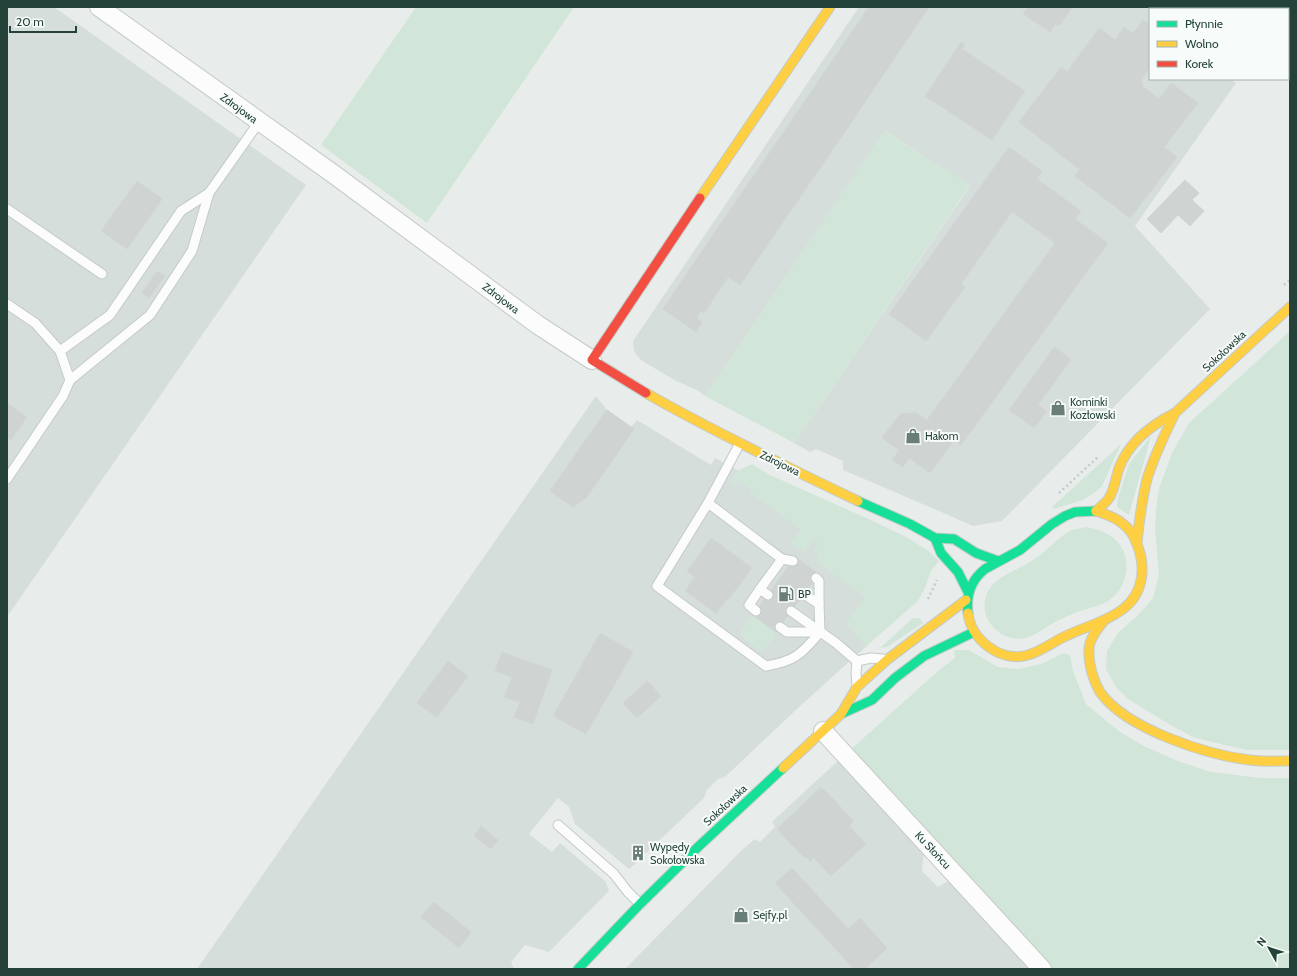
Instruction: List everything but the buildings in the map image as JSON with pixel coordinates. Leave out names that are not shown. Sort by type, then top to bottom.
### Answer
[{"type":"main road","points":[[592,360],[830,7]]},
{"type":"main road","name":"Sokołowska","points":[[578,969],[640,904],[726,819],[841,714],[857,687],[888,659],[967,596],[973,582],[982,572],[998,561],[1021,550],[1046,529],[1071,513],[1096,511],[1106,502],[1110,497],[1124,457],[1138,438],[1158,421],[1175,413],[1290,307]]},
{"type":"main road","name":"Zdrojowa","points":[[592,360],[672,408],[817,482],[910,524],[936,538],[954,539],[976,553],[998,561]]},
{"type":"main road","name":"Sokołowska","points":[[1137,543],[1145,486],[1163,439],[1175,413]]},
{"type":"main road","points":[[936,538],[941,553],[958,572],[967,596],[969,617],[974,632],[991,649],[1006,656],[1023,656],[1041,652],[1068,635],[1103,622],[1118,614],[1133,600],[1142,582],[1143,570],[1137,543],[1130,531],[1115,517],[1096,511]]},
{"type":"main road","points":[[1103,622],[1092,634],[1089,641],[1089,661],[1094,679],[1101,693],[1119,710],[1151,729],[1198,749],[1228,757],[1249,760],[1290,761]]},
{"type":"main road","name":"Sokołowska","points":[[841,714],[872,700],[895,678],[924,656],[974,632]]},
{"type":"street","name":"Zdrojowa","points":[[99,7],[332,173],[538,325],[592,360]]},
{"type":"street","name":"Ku Słońcu","points":[[823,731],[1042,969]]},
{"type":"lane","points":[[7,479],[63,396],[70,380],[150,315],[192,251],[209,193],[259,122]]},
{"type":"lane","points":[[60,351],[110,315],[181,211],[209,193]]},
{"type":"lane","points":[[7,209],[102,274]]},
{"type":"lane","points":[[7,304],[35,323],[60,351],[70,380]]},
{"type":"lane","points":[[740,443],[708,503],[657,586],[766,666],[784,663],[803,652],[820,632],[819,581],[816,578]]},
{"type":"lane","points":[[708,503],[782,559],[793,561]]},
{"type":"lane","points":[[756,611],[749,605],[764,592],[773,571],[782,559]]},
{"type":"lane","points":[[773,571],[781,577]]},
{"type":"lane","points":[[804,594],[819,604]]},
{"type":"lane","points":[[791,611],[836,643],[857,661]]},
{"type":"lane","points":[[780,627],[787,632],[820,632]]},
{"type":"lane","points":[[857,661],[872,658],[888,659]]},
{"type":"lane","points":[[857,661],[857,687]]},
{"type":"lane","points":[[558,825],[614,874],[628,892],[640,904]]},
{"type":"shaded area","points":[[7,7],[54,7],[306,185],[7,617]]},
{"type":"shaded area","points":[[859,7],[1155,7],[1156,8],[1149,8],[1149,80],[1232,80],[1236,83],[1135,226],[1210,309],[1002,521],[973,526],[843,470],[843,461],[816,449],[810,452],[794,443],[970,186],[885,131],[705,396],[697,390],[674,380],[641,360],[634,351],[633,341]]},
{"type":"shaded area","points":[[596,396],[607,410],[631,427],[637,420],[711,465],[715,458],[767,486],[910,607],[799,707],[725,777],[718,779],[707,790],[704,798],[645,854],[644,852],[634,861],[636,863],[629,869],[575,824],[569,807],[558,798],[529,834],[552,852],[560,843],[606,882],[609,891],[549,952],[525,945],[511,962],[514,969],[197,969]]},
{"type":"shaded area","points":[[840,759],[924,851],[922,871],[938,887],[950,880],[1032,969],[625,969],[743,849],[755,839],[760,842],[775,827],[772,822]]},
{"type":"green space","points":[[416,7],[574,7],[427,223],[321,145]]},
{"type":"green space","points":[[1155,7],[1262,8],[1156,8]]},
{"type":"green space","points":[[884,131],[970,185],[794,443],[705,396]]},
{"type":"green space","points":[[1290,331],[1290,750],[1246,750],[1195,738],[1128,699],[1116,687],[1106,669],[1107,651],[1118,633],[1140,613],[1153,598],[1159,574],[1155,530],[1159,488],[1172,453],[1189,423]]},
{"type":"green space","points":[[1151,436],[1129,515],[1117,507],[1118,498],[1129,464]]},
{"type":"green space","points":[[1121,444],[1102,486],[1083,500],[1054,509],[1052,507]]},
{"type":"green space","points":[[752,464],[770,475],[908,538],[927,550],[939,561],[931,571],[918,601],[866,646],[846,623],[865,597],[817,562],[819,556],[813,552],[818,544],[813,540],[804,552],[791,543],[801,529],[750,493],[750,489],[739,481],[734,487],[731,485],[731,481],[737,472]]},
{"type":"green space","points":[[1086,527],[1097,529],[1108,534],[1120,545],[1123,550],[1126,571],[1125,578],[1119,591],[1105,603],[1065,617],[1026,638],[1016,639],[1006,636],[991,625],[985,607],[986,598],[994,583],[1037,557],[1066,533]]},
{"type":"green space","points":[[751,617],[755,618],[776,634],[762,652],[743,638],[740,633]]},
{"type":"green space","points":[[913,618],[920,618],[923,623],[887,647],[880,648]]},
{"type":"green space","points":[[954,650],[969,650],[998,667],[1018,669],[1041,664],[1064,653],[1070,655],[1073,671],[1086,704],[1120,732],[1144,746],[1178,761],[1211,772],[1261,778],[1290,778],[1290,969],[1050,969],[849,751],[938,671],[955,658]]},
{"type":"traffic: fast","points":[[858,501],[910,524],[935,538],[954,539],[976,553],[998,561]]},
{"type":"traffic: fast","points":[[968,613],[970,589],[976,578],[985,569],[1020,550],[1052,524],[1065,516],[1075,512],[1096,511]]},
{"type":"traffic: fast","points":[[935,538],[941,553],[958,572],[968,592]]},
{"type":"traffic: fast","points":[[841,714],[872,700],[895,678],[924,656],[974,632]]},
{"type":"traffic: fast","points":[[578,969],[640,904],[698,847],[783,768]]},
{"type":"traffic: slow","points":[[700,198],[830,7]]},
{"type":"traffic: slow","points":[[1096,511],[1111,495],[1123,459],[1135,442],[1149,429],[1175,413],[1290,307]]},
{"type":"traffic: slow","points":[[646,393],[683,414],[858,501]]},
{"type":"traffic: slow","points":[[1137,543],[1147,479],[1156,454],[1175,413]]},
{"type":"traffic: slow","points":[[968,613],[970,623],[981,640],[998,652],[1008,656],[1018,657],[1038,651],[1063,637],[1103,621],[1123,609],[1130,603],[1139,587],[1142,570],[1140,553],[1130,530],[1114,518],[1096,511]]},
{"type":"traffic: slow","points":[[783,768],[841,714],[857,687],[888,659],[966,600]]},
{"type":"traffic: slow","points":[[1103,622],[1095,633],[1090,644],[1089,655],[1091,669],[1100,692],[1112,705],[1128,718],[1169,738],[1212,752],[1255,761],[1290,761]]},
{"type":"traffic: jam","points":[[646,393],[592,360],[700,198]]},
{"type":"place","name":"Kominki Kozłowski","points":[[1058,408]]},
{"type":"place","name":"Hakom","points":[[913,436]]},
{"type":"place","name":"BP","points":[[786,594]]},
{"type":"place","name":"Wypędy Sokołowska","points":[[638,853]]},
{"type":"place","name":"Sejfy.pl","points":[[741,915]]}]
